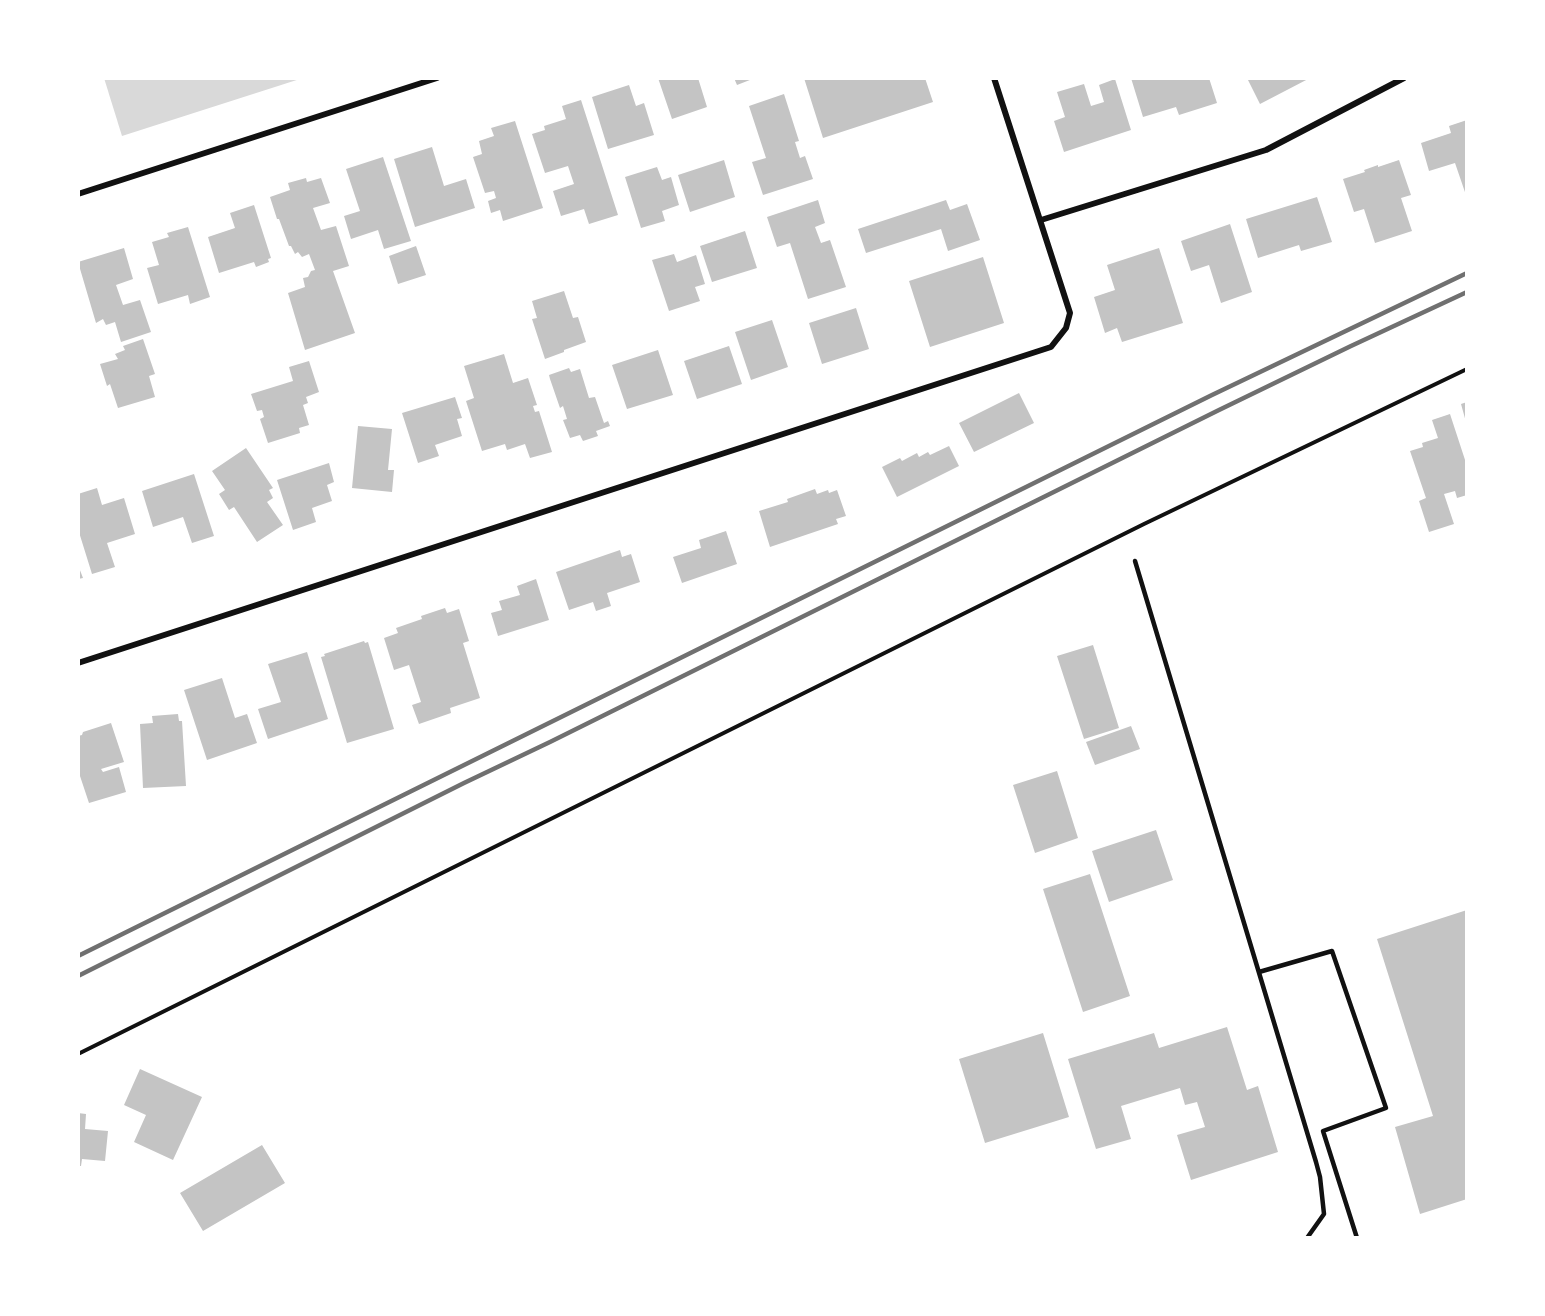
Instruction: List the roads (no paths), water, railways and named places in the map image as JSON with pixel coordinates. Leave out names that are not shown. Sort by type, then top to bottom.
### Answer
[{"type":"street","points":[[78,194],[437,78]]},
{"type":"street","points":[[78,663],[1051,347],[1066,328],[1070,313],[994,78]]},
{"type":"street","points":[[1041,220],[1266,150],[1404,78]]},
{"type":"lane","points":[[1135,561],[1320,1177],[1324,1214],[1307,1238]]},
{"type":"lane","points":[[1259,972],[1332,951],[1386,1108],[1323,1131],[1357,1238]]},
{"type":"railway","points":[[78,956],[1212,395],[1467,273]]},
{"type":"railway","points":[[78,976],[1219,410],[1467,292]]}]
